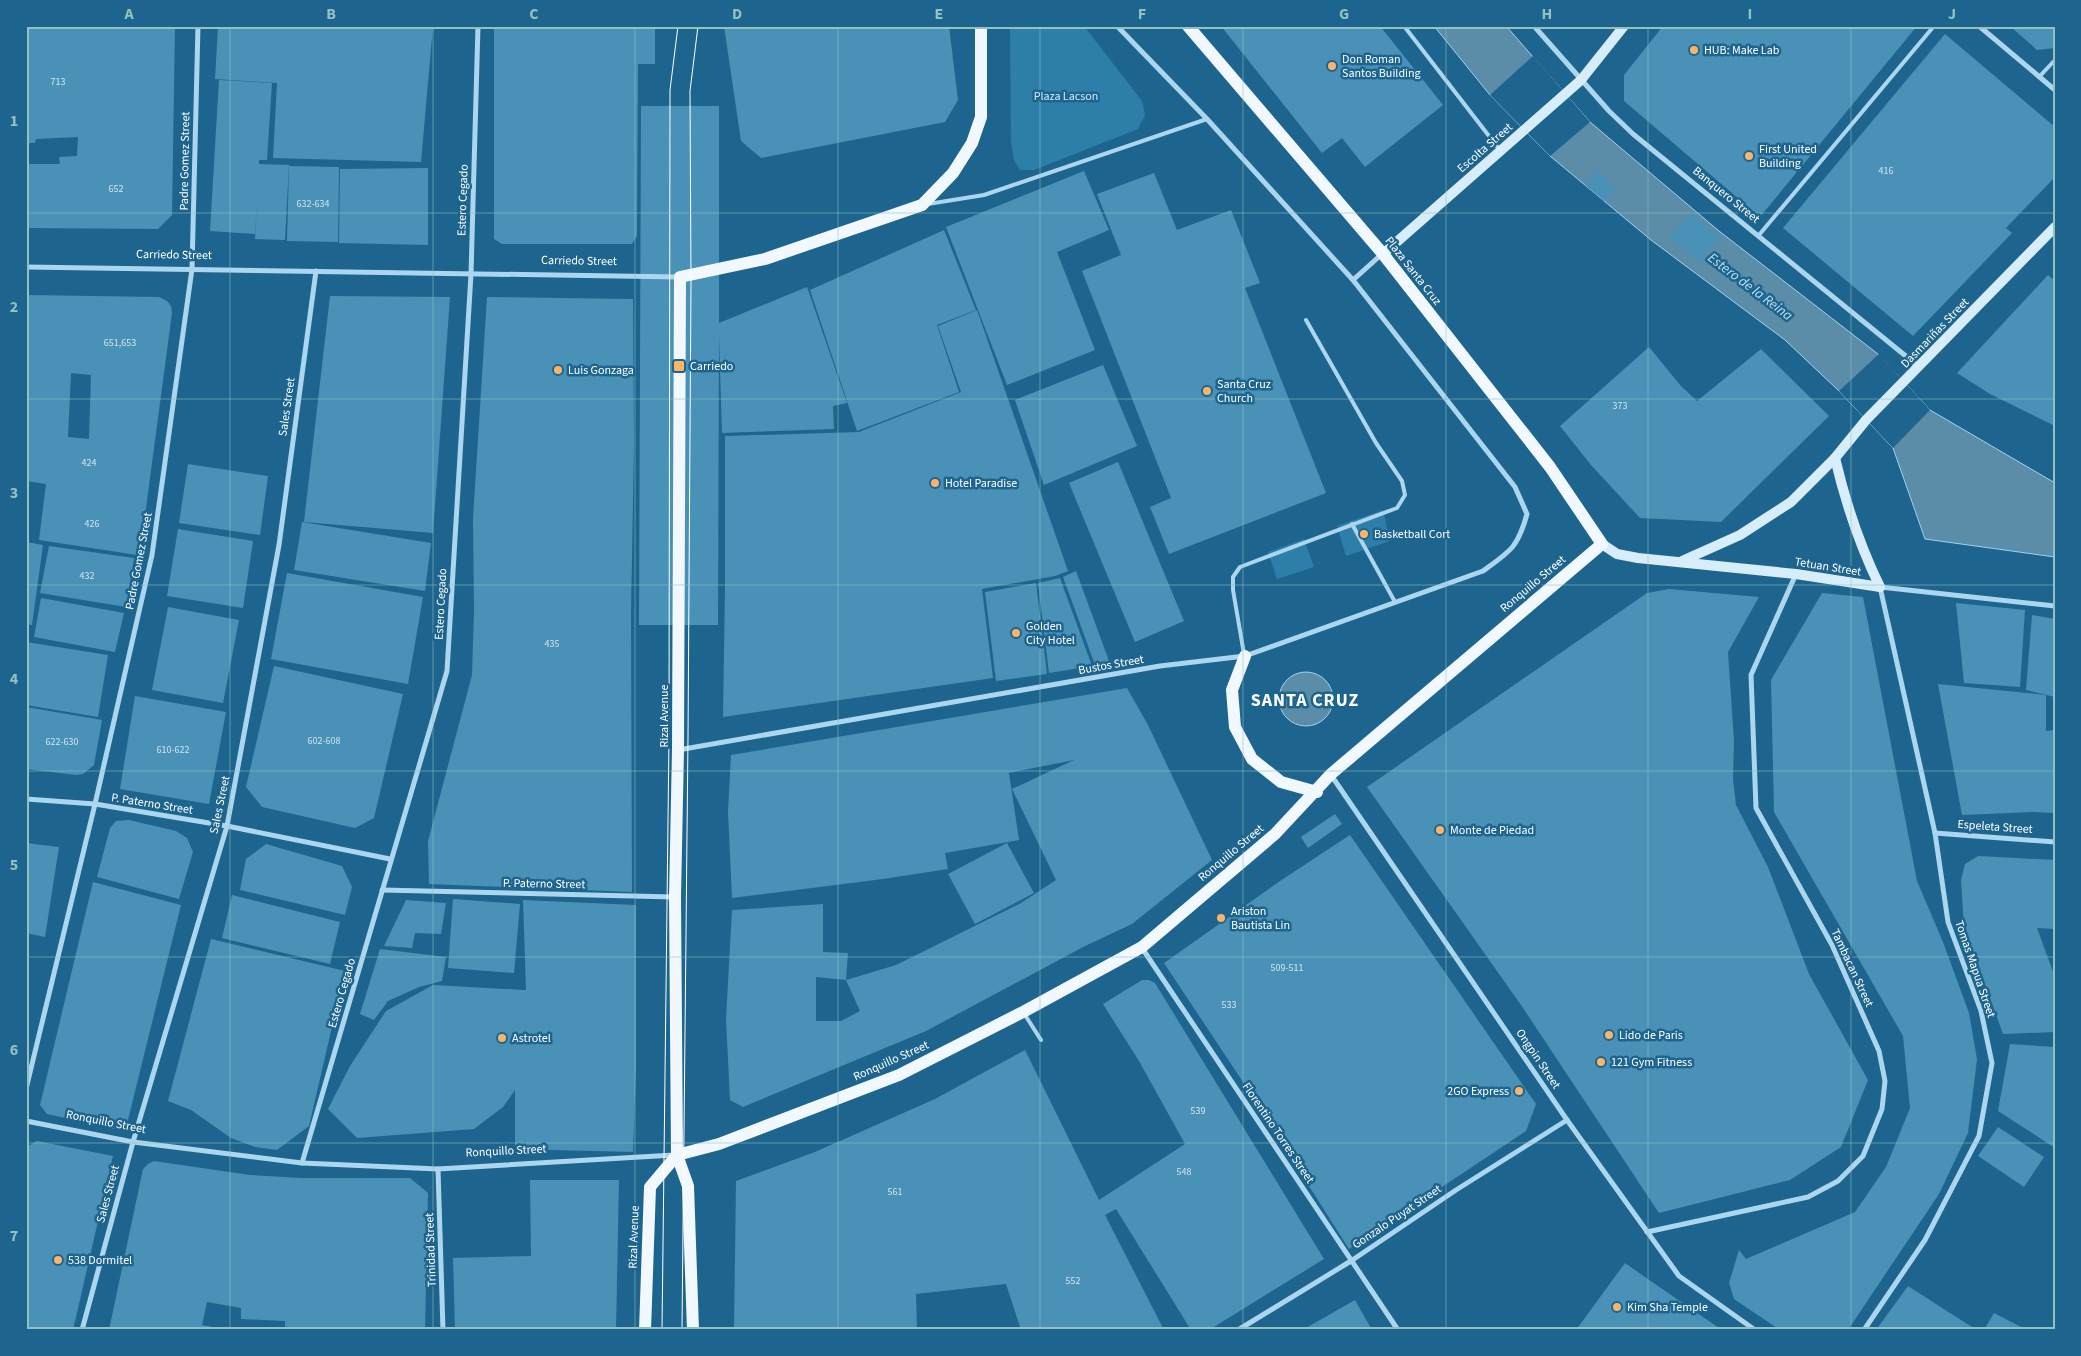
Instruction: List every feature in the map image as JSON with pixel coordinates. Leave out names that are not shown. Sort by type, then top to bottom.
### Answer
[{"type":"main road","name":"Carriedo Street","points":[[680,277],[765,259],[922,204],[953,173],[972,143],[981,117],[981,26]]},
{"type":"main road","name":"Plaza Santa Cruz","points":[[1188,26],[1383,254],[1550,467],[1602,544]]},
{"type":"main road","name":"Rizal Avenue","points":[[680,277],[678,750],[675,897],[678,1155],[688,1186],[693,1330]]},
{"type":"main road","name":"Ronquillo Street","points":[[678,1155],[719,1144],[899,1075],[1023,1012],[1142,947],[1275,834],[1317,792],[1331,774],[1602,544]]},
{"type":"main road","points":[[1245,656],[1232,690],[1235,727],[1252,759],[1281,782],[1317,792]]},
{"type":"main road","name":"Rizal Avenue","points":[[644,1330],[650,1187],[678,1155]]},
{"type":"street","name":"Padre Gomez Street","points":[[26,1089],[95,804],[152,554],[192,269],[198,26]]},
{"type":"street","name":"Estero Cegado","points":[[302,1163],[390,859],[447,671],[471,274],[478,26]]},
{"type":"street","points":[[1116,26],[1208,119],[1353,280]]},
{"type":"street","name":"Banquero Street","points":[[1534,26],[1609,112],[1633,134],[1760,235],[1919,366]]},
{"type":"street","name":"Escolta Street","points":[[1353,280],[1581,80],[1624,26]]},
{"type":"street","points":[[1979,26],[2055,90]]},
{"type":"street","name":"Dasmariñas Street","points":[[1682,561],[1740,535],[1791,502],[1835,458],[1866,420],[2055,227]]},
{"type":"street","name":"Carriedo Street","points":[[26,267],[680,277]]},
{"type":"street","name":"Sales Street","points":[[82,1330],[133,1142],[227,826],[279,546],[316,271]]},
{"type":"street","name":"Bustos Street","points":[[678,750],[1160,666],[1245,656],[1483,571],[1509,553],[1522,534],[1527,514],[1515,487],[1353,280]]},
{"type":"street","points":[[1835,458],[1846,506],[1862,550],[1880,587]]},
{"type":"street","name":"Tetuan Street","points":[[1602,544],[1617,554],[1796,574],[1880,587],[2055,606]]},
{"type":"street","name":"Tambacan Street","points":[[1647,1232],[1808,1198],[1838,1181],[1862,1156],[1882,1108],[1884,1081],[1879,1051],[1832,945],[1756,808],[1750,675],[1796,574]]},
{"type":"street","name":"Tomas Mapua Street","points":[[1864,1330],[1925,1240],[1979,1136],[1992,1062],[1981,1011],[1948,922],[1934,833],[1880,587]]},
{"type":"street","name":"Ongpin Street","points":[[1331,774],[1568,1120],[1679,1276],[1755,1330]]},
{"type":"street","name":"P. Paterno Street","points":[[26,799],[95,804],[227,826],[390,859]]},
{"type":"street","name":"Espeleta Street","points":[[1934,833],[2055,842]]},
{"type":"street","name":"P. Paterno Street","points":[[382,890],[675,897]]},
{"type":"street","name":"Florentino Torres Street","points":[[1142,947],[1398,1330]]},
{"type":"street","name":"Gonzalo Puyat Street","points":[[1238,1330],[1351,1260],[1456,1190],[1568,1120]]},
{"type":"street","name":"Ronquillo Street","points":[[26,1121],[133,1142],[302,1163],[438,1169],[678,1155]]},
{"type":"street","name":"Trinidad Street","points":[[438,1169],[444,1330]]},
{"type":"lane","points":[[1404,26],[1500,151]]},
{"type":"lane","points":[[1760,235],[1934,26]]},
{"type":"lane","points":[[2039,77],[2055,60]]},
{"type":"lane","points":[[922,204],[984,195],[1208,119]]},
{"type":"lane","points":[[1245,656],[1233,590],[1233,577],[1240,567],[1397,508],[1405,495],[1402,481],[1376,443],[1306,320]]},
{"type":"lane","points":[[1352,524],[1395,602]]},
{"type":"lane","points":[[1023,1012],[1041,1040]]},
{"type":"green space","name":"Plaza Lacson","points":[[1010,26],[1084,26],[1142,101],[1145,115],[1138,129],[1034,170],[1020,170],[1014,160],[1011,142]]},
{"type":"green space","name":"Basketball Cort","points":[[1383,510],[1390,541],[1346,556],[1337,526]]},
{"type":"green space","points":[[1304,539],[1314,567],[1277,579],[1268,552]]},
{"type":"water","name":"Estero de la Reina","points":[[1434,26],[1506,26],[1590,122],[1719,231],[1878,354],[1930,410],[2055,483],[2055,557],[1925,539],[1893,448],[1839,391],[1785,340],[1651,240],[1550,156],[1490,95]]},
{"type":"water","points":[[1301,672],[1311,672],[1321,676],[1329,684],[1333,699],[1329,714],[1321,722],[1311,726],[1301,726],[1291,722],[1283,714],[1279,704],[1279,694],[1283,684],[1291,676]]},
{"type":"pier","points":[[1533,56],[1590,122],[1550,156],[1490,95]]},
{"type":"pier","points":[[1879,354],[1930,410],[1893,448],[1839,391]]},
{"type":"building","points":[[26,26],[175,26],[172,215],[158,229],[26,228],[26,164],[60,164],[59,157],[77,156],[78,137],[36,139],[35,143],[26,143]]},
{"type":"building","points":[[218,26],[433,26],[421,162],[273,158],[277,83],[215,79]]},
{"type":"building","points":[[494,26],[655,26],[655,64],[638,64],[637,236],[632,244],[502,244],[494,239]]},
{"type":"building","points":[[724,26],[949,26],[958,100],[945,122],[761,158],[741,141]]},
{"type":"building","name":"Don Roman Santos Building","points":[[1221,26],[1380,26],[1443,105],[1365,167],[1342,138],[1322,153]]},
{"type":"building","name":"First United Building","points":[[1663,26],[1917,26],[1760,217],[1624,101],[1624,75]]},
{"type":"building","points":[[2010,26],[2055,26],[2055,48],[2037,50]]},
{"type":"building","points":[[1945,34],[2055,127],[2055,177],[2006,228],[2012,233],[1913,336],[1783,228]]},
{"type":"building","points":[[219,80],[272,83],[267,160],[259,160],[259,164],[289,165],[285,240],[255,239],[257,206],[255,234],[210,231]]},
{"type":"building","name":"Carriedo","points":[[641,106],[719,106],[719,323],[807,287],[847,403],[833,406],[834,429],[722,433],[719,336],[718,625],[639,625]]},
{"type":"building","points":[[289,166],[339,167],[338,242],[287,241]]},
{"type":"building","points":[[428,168],[428,245],[339,243],[340,169]]},
{"type":"building","points":[[1084,171],[1109,230],[1057,252],[1095,350],[1007,385],[946,227]]},
{"type":"building","points":[[1598,171],[1616,188],[1604,201],[1585,185]]},
{"type":"building","name":"Santa Cruz Church","points":[[1154,173],[1177,230],[1231,210],[1260,283],[1245,288],[1326,493],[1169,554],[1150,507],[1171,498],[1082,271],[1121,255],[1097,194]]},
{"type":"building","points":[[1691,213],[1720,237],[1699,262],[1669,237]]},
{"type":"building","points":[[944,230],[976,310],[937,325],[959,392],[857,431],[810,290]]},
{"type":"building","points":[[2048,275],[2055,281],[2055,426],[1990,394],[1957,373]]},
{"type":"building","points":[[26,295],[159,297],[167,301],[171,306],[172,313],[146,508],[137,555],[39,540],[46,484],[26,481]],"holes":[[[71,373],[91,375],[89,439],[68,437]]]},
{"type":"building","points":[[330,296],[450,297],[433,533],[304,522]]},
{"type":"building","points":[[487,297],[633,299],[632,892],[429,884],[428,841],[472,675],[474,610],[473,518]]},
{"type":"building","points":[[977,310],[1068,571],[1055,576],[982,589],[993,678],[723,717],[725,436],[859,432],[961,392],[938,326]]},
{"type":"building","points":[[1649,347],[1681,386],[1697,401],[1761,349],[1829,416],[1721,522],[1640,518],[1591,465],[1560,426]]},
{"type":"building","points":[[1103,365],[1137,446],[1044,485],[1015,400]]},
{"type":"building","points":[[1118,462],[1184,621],[1135,642],[1069,483]]},
{"type":"building","points":[[188,464],[268,476],[260,535],[179,523]]},
{"type":"building","points":[[302,522],[431,543],[425,591],[294,570]]},
{"type":"building","points":[[178,529],[253,541],[243,608],[167,596]]},
{"type":"building","points":[[26,542],[43,545],[32,625],[26,624]]},
{"type":"building","points":[[49,546],[134,558],[126,607],[40,593]]},
{"type":"building","points":[[1076,571],[1109,661],[1095,665],[1063,577]]},
{"type":"building","points":[[287,573],[423,597],[408,684],[271,659]]},
{"type":"building","points":[[1060,578],[1092,666],[1049,673],[1038,583]]},
{"type":"building","name":"Golden City Hotel","points":[[1036,583],[1047,674],[996,681],[985,592]]},
{"type":"building","points":[[1669,589],[1759,597],[1728,652],[1734,741],[1733,780],[1736,805],[1768,867],[1809,974],[1868,1080],[1841,1147],[1790,1180],[1659,1213],[1521,1005],[1367,787],[1647,593]]},
{"type":"building","points":[[1822,593],[1863,597],[1917,881],[1943,942],[1969,1013],[1977,1059],[1968,1133],[1939,1194],[1848,1330],[1780,1330],[1734,1299],[1729,1283],[1739,1250],[1746,1259],[1855,1212],[1886,1167],[1910,1108],[1903,1036],[1774,812],[1771,680]]},
{"type":"building","points":[[41,598],[124,613],[115,652],[34,637]]},
{"type":"building","points":[[1956,603],[2025,610],[2020,687],[1964,683]]},
{"type":"building","points":[[168,607],[239,620],[223,703],[152,690]]},
{"type":"building","points":[[2032,615],[2055,619],[2055,697],[2026,690]]},
{"type":"building","points":[[26,642],[108,655],[98,717],[26,705]]},
{"type":"building","points":[[274,666],[403,694],[374,818],[355,828],[262,807],[246,787]]},
{"type":"building","points":[[1938,684],[2046,695],[2046,731],[2055,730],[2055,813],[1962,815]]},
{"type":"building","points":[[1127,688],[1148,725],[1212,860],[1132,924],[1085,946],[926,1031],[743,1107],[730,1100],[726,1019],[732,910],[823,904],[823,952],[848,953],[846,980],[896,965],[1021,903],[1056,880],[1012,789],[1074,760],[1009,773],[1019,840],[945,853],[948,869],[732,898],[728,812],[731,755]],"holes":[[[816,977],[846,980],[860,1011],[841,1021],[816,1021]]]},
{"type":"building","points":[[135,696],[226,712],[209,804],[120,789]]},
{"type":"building","points":[[26,707],[102,720],[94,765],[83,774],[76,775],[26,769]]},
{"type":"building","points":[[1335,814],[1342,824],[1308,848],[1301,837]]},
{"type":"building","points":[[129,820],[176,831],[187,838],[193,852],[179,899],[97,877],[110,828],[116,821]]},
{"type":"building","points":[[1350,835],[1536,1104],[1526,1131],[1349,1249],[1241,1079],[1164,963],[1280,881]]},
{"type":"building","points":[[26,843],[59,847],[45,937],[26,933]]},
{"type":"building","points":[[1007,843],[1034,893],[975,924],[948,874]]},
{"type":"building","points":[[266,844],[342,866],[352,887],[345,915],[240,890],[246,859]]},
{"type":"building","points":[[1978,856],[2055,860],[2055,929],[2037,928],[2055,977],[2055,1032],[2003,1034],[1964,926],[1961,880],[1965,864]]},
{"type":"building","points":[[93,882],[181,905],[127,1124],[115,1129],[47,1114],[40,1105]]},
{"type":"building","points":[[232,895],[340,922],[330,964],[222,938]]},
{"type":"building","points":[[453,899],[520,904],[514,973],[448,968]]},
{"type":"building","points":[[406,900],[446,903],[441,934],[415,933],[412,948],[384,946]]},
{"type":"building","name":"Astrotel","points":[[523,900],[636,905],[636,1069],[633,1152],[515,1149],[515,1090],[503,1107],[474,1129],[357,1138],[328,1109],[350,1066],[386,1011],[433,985],[526,990]]},
{"type":"building","points":[[211,939],[345,971],[309,1126],[277,1150],[255,1147],[231,1138],[191,1110],[168,1101]]},
{"type":"building","points":[[380,949],[446,957],[442,981],[419,987],[388,1001],[374,1020],[360,1014]]},
{"type":"building","points":[[1142,980],[1149,980],[1155,983],[1324,1259],[1209,1330],[1191,1330],[1116,1209],[1105,1215],[1164,1330],[1021,1330],[1006,1284],[916,1294],[917,1330],[734,1330],[736,1181],[815,1152],[935,1099],[1025,1050],[1099,1200],[1185,1144],[1139,1061],[1103,1004]]},
{"type":"building","points":[[2010,1044],[2055,1047],[2055,1148],[1998,1111]]},
{"type":"building","points":[[1998,1127],[2044,1157],[2024,1187],[1978,1156]]},
{"type":"building","points":[[37,1141],[113,1156],[73,1330],[26,1330],[26,1152],[28,1146]]},
{"type":"building","points":[[154,1161],[250,1175],[301,1178],[410,1178],[428,1193],[425,1330],[278,1330],[285,1328],[285,1321],[241,1319],[241,1308],[207,1302],[202,1325],[228,1330],[109,1330],[143,1169]]},
{"type":"building","points":[[530,1180],[619,1180],[616,1330],[455,1330],[453,1258],[531,1256]]},
{"type":"building","points":[[1625,1263],[1655,1284],[1722,1330],[1576,1330]]},
{"type":"building","points":[[1908,1286],[1950,1313],[1977,1330],[1876,1330]]},
{"type":"building","points":[[1355,1300],[1372,1330],[1303,1330],[1306,1328]]},
{"type":"building","points":[[1994,1313],[2027,1330],[1984,1330]]},
{"type":"tram line","points":[[662,1330],[669,737],[670,90],[678,26]]},
{"type":"tram line","points":[[682,1330],[691,282],[690,91],[698,26]]},
{"type":"place","name":"HUB: Make Lab","points":[[1694,50]]},
{"type":"place","name":"Don Roman Santos Building","points":[[1332,66]]},
{"type":"place","name":"First United Building","points":[[1749,156]]},
{"type":"place","name":"Carriedo","points":[[679,366]]},
{"type":"place","name":"Luis Gonzaga","points":[[558,370]]},
{"type":"place","name":"Santa Cruz Church","points":[[1207,391]]},
{"type":"place","name":"Hotel Paradise","points":[[935,483]]},
{"type":"place","name":"Basketball Cort","points":[[1364,534]]},
{"type":"place","name":"Golden City Hotel","points":[[1016,633]]},
{"type":"place","name":"Monte de Piedad","points":[[1440,830]]},
{"type":"place","name":"Ariston Bautista Lin","points":[[1221,918]]},
{"type":"place","name":"Lido de Paris","points":[[1609,1035]]},
{"type":"place","name":"Astrotel","points":[[502,1038]]},
{"type":"place","name":"121 Gym Fitness","points":[[1601,1062]]},
{"type":"place","name":"2GO Express","points":[[1519,1091]]},
{"type":"place","name":"538 Dormitel","points":[[58,1260]]},
{"type":"place","name":"Kim Sha Temple","points":[[1617,1307]]},
{"type":"district","name":"SANTA CRUZ","points":[[1305,700]]}]
